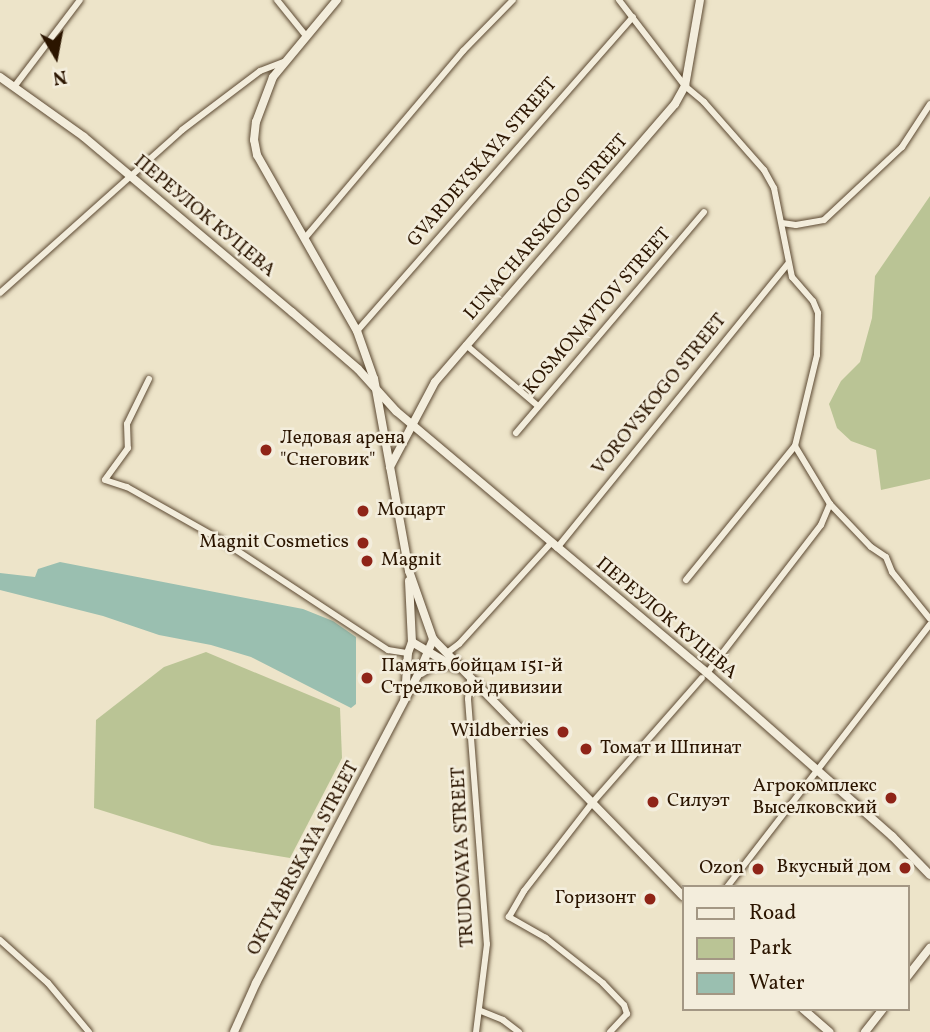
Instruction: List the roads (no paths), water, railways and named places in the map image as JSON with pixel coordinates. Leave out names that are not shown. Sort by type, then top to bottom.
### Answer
[{"type":"street","points":[[14,88],[80,0]]},
{"type":"street","points":[[277,0],[306,36]]},
{"type":"street","points":[[0,293],[130,175],[234,90],[260,71],[283,62],[337,0]]},
{"type":"street","points":[[305,238],[463,51],[513,0]]},
{"type":"street","points":[[619,0],[685,86],[704,102],[764,170],[774,188],[792,277],[813,300],[818,313],[817,355],[795,446],[686,580]]},
{"type":"street","name":"LUNACHARSKOGO STREET","points":[[390,467],[435,382],[674,104],[685,86],[700,0]]},
{"type":"street","name":"GVARDEYSKAYA STREET","points":[[357,331],[634,17]]},
{"type":"street","name":"ПЕРЕУЛОК КУЦЕВА","points":[[283,62],[272,77],[256,122],[254,140],[257,156],[357,331],[377,392]]},
{"type":"street","name":"ПЕРЕУЛОК КУЦЕВА","points":[[0,77],[130,175],[358,369],[377,392],[411,423],[892,836],[930,875]]},
{"type":"street","points":[[782,223],[796,225],[824,220],[902,147],[930,104]]},
{"type":"street","name":"KOSMONAVTOV STREET","points":[[516,432],[704,212]]},
{"type":"street","name":"VOROVSKOGO STREET","points":[[447,653],[459,644],[554,545],[789,263]]},
{"type":"street","points":[[466,345],[538,405]]},
{"type":"street","points":[[149,379],[127,424],[128,448],[105,480],[151,499],[221,540],[388,650],[408,653]]},
{"type":"street","points":[[377,392],[423,642],[449,665],[460,670]]},
{"type":"street","points":[[729,885],[930,621],[892,572],[886,557],[871,547],[830,504],[795,446]]},
{"type":"street","points":[[610,1032],[627,1014],[624,1005],[603,983],[546,938],[509,917],[524,891],[593,802],[705,676],[821,524],[830,504]]},
{"type":"street","points":[[409,571],[423,642]]},
{"type":"street","points":[[423,642],[447,653],[460,670],[682,895]]},
{"type":"street","name":"OKTYABRSKAYA STREET","points":[[404,703],[408,653],[423,642]]},
{"type":"street","name":"OKTYABRSKAYA STREET","points":[[234,1032],[256,983],[418,675],[423,642]]},
{"type":"street","points":[[418,675],[432,666],[449,665]]},
{"type":"street","name":"TRUDOVAYA STREET","points":[[470,680],[468,699],[487,944],[481,1011],[475,1032]]},
{"type":"street","points":[[0,940],[48,983],[89,1032]]},
{"type":"street","points":[[909,974],[930,948]]},
{"type":"street","points":[[481,1011],[503,1020],[519,1032]]},
{"type":"street","points":[[805,1011],[829,1032]]},
{"type":"street","points":[[865,1032],[881,1011]]},
{"type":"water","points":[[60,562],[303,609],[333,621],[356,637],[356,704],[351,708],[251,657],[211,645],[159,635],[103,616],[0,590],[0,573],[35,577],[38,569]]},
{"type":"place","name":"Ледовая арена \"Снеговик\"","points":[[266,450]]},
{"type":"place","name":"Моцарт","points":[[363,511]]},
{"type":"place","name":"Magnit Cosmetics","points":[[363,543]]},
{"type":"place","name":"Magnit","points":[[367,561]]},
{"type":"place","name":"Память бойцам 151-й Стрелковой дивизии","points":[[367,678]]},
{"type":"place","name":"Wildberries","points":[[563,732]]},
{"type":"place","name":"Томат и Шпинат","points":[[586,749]]},
{"type":"place","name":"Агрокомплекс Выселковский","points":[[891,798]]},
{"type":"place","name":"Силуэт","points":[[653,802]]},
{"type":"place","name":"Вкусный дом","points":[[905,868]]},
{"type":"place","name":"Ozon","points":[[758,869]]},
{"type":"place","name":"Горизонт","points":[[650,899]]}]
